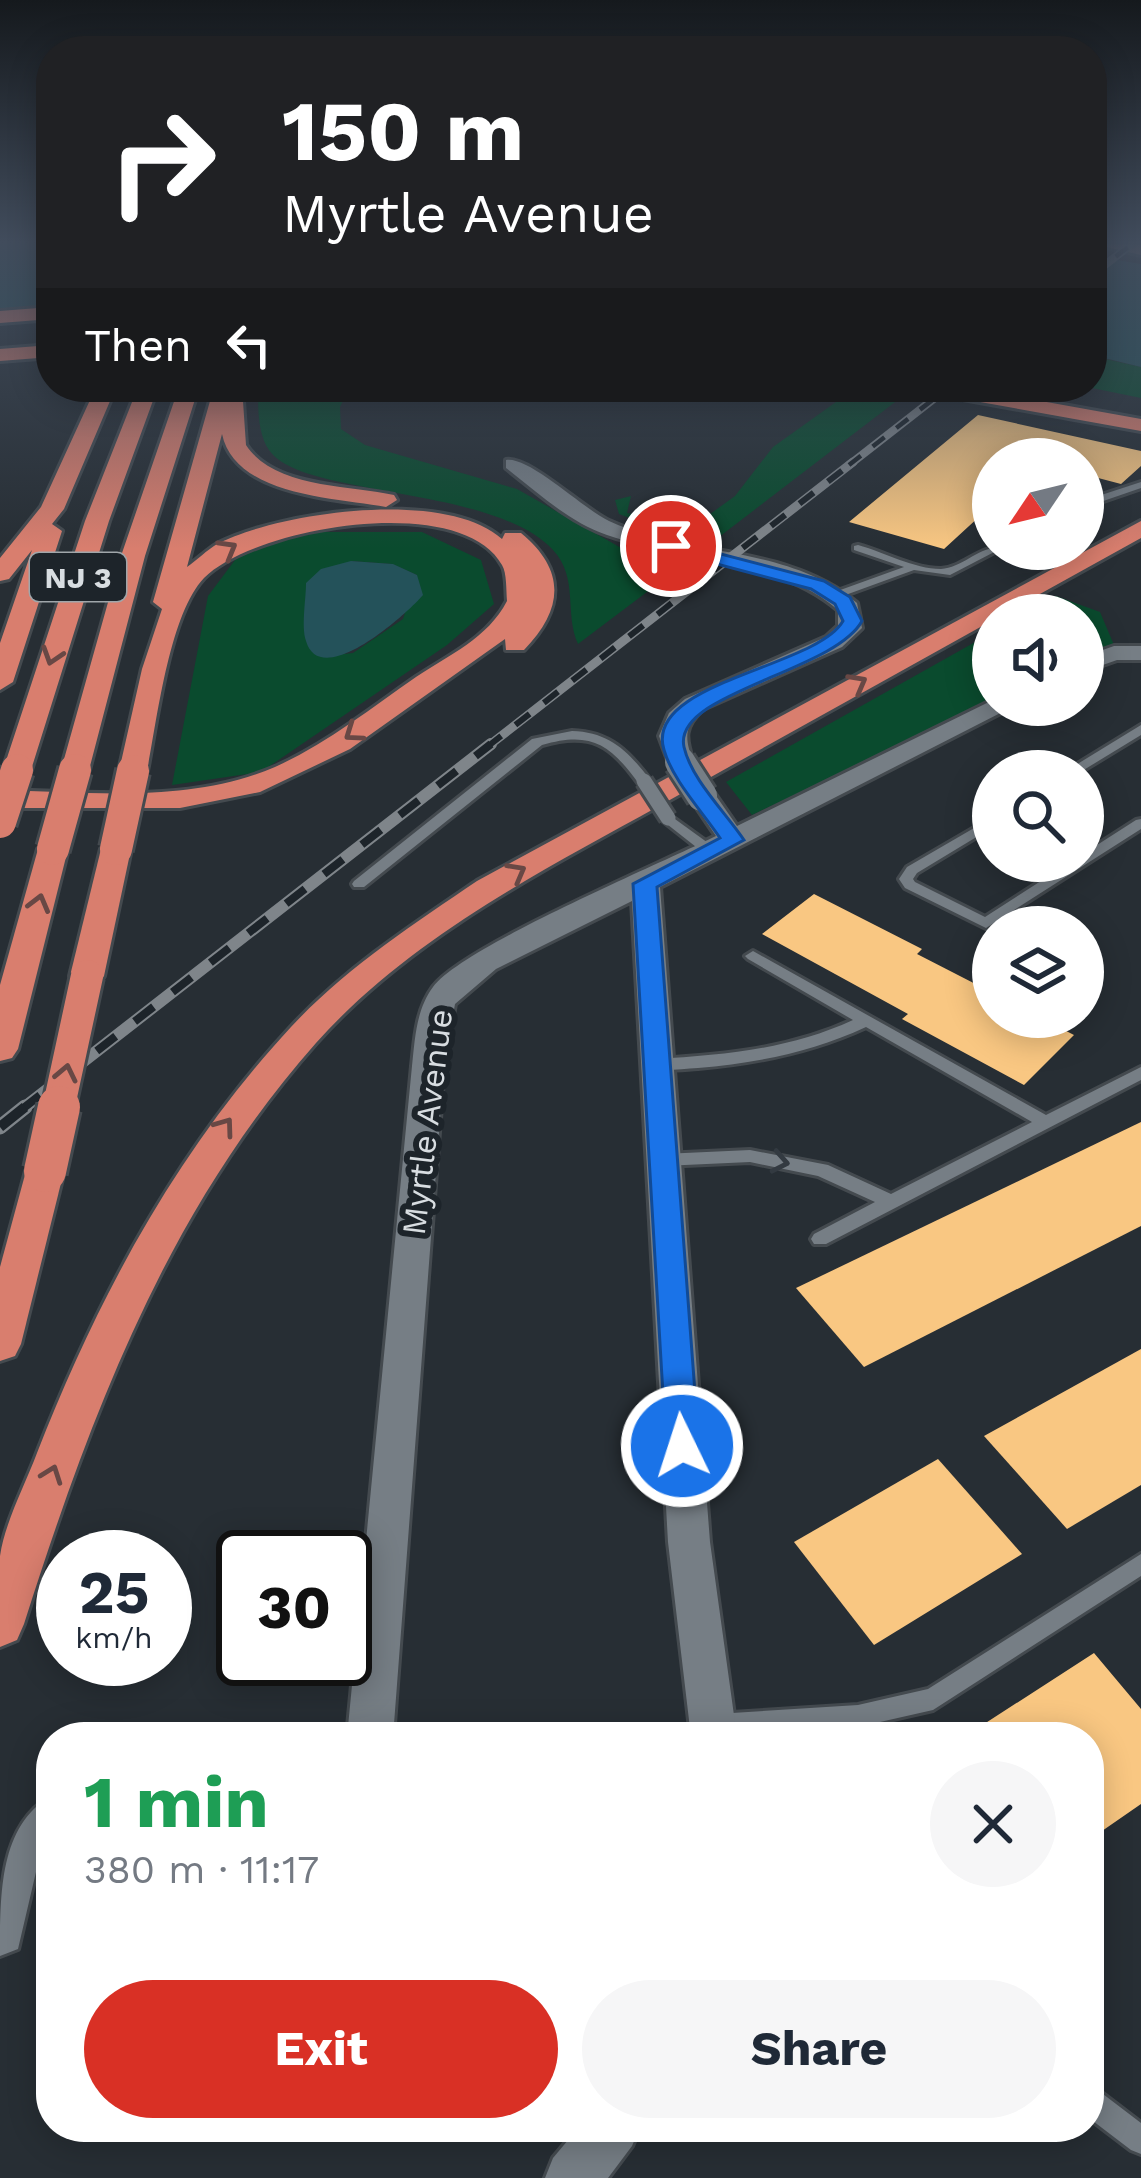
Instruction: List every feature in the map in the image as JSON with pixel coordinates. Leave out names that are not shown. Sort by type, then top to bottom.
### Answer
[{"type":"highway","points":[[0,352],[36,350]]},
{"type":"highway","points":[[1107,401],[1141,408]]},
{"type":"highway","points":[[0,574],[40,528],[99,402]]},
{"type":"highway","name":"NJ 3","points":[[0,818],[97,521],[142,402]]},
{"type":"highway","name":"NJ 3","points":[[2,1043],[133,556],[184,402]]},
{"type":"highway","points":[[0,1344],[45,1171],[154,682],[176,555],[225,402]]},
{"type":"highway","points":[[0,818],[199,814],[298,790],[346,765],[508,650],[542,613],[548,592],[540,563],[500,530],[452,513],[292,482],[247,462],[234,441],[231,402]]},
{"type":"highway","points":[[1013,402],[1141,425]]},
{"type":"highway","points":[[0,682],[65,481]]},
{"type":"highway","points":[[0,799],[180,798],[235,790],[282,775],[323,753],[496,633],[516,610],[519,575],[501,551],[481,538],[423,519],[341,515],[272,529],[226,549],[193,574],[154,682]]},
{"type":"highway","points":[[0,1624],[65,1439],[155,1238],[226,1124],[313,1022],[400,947],[459,905],[1141,528]]},
{"type":"street","points":[[513,464],[569,507],[608,528],[803,580],[836,595],[851,614],[844,636],[694,704],[674,727],[673,745],[702,796],[722,846]]},
{"type":"street","points":[[1104,657],[1141,653]]},
{"type":"street","name":"Myrtle Avenue","points":[[371,1722],[435,1006],[455,979],[972,721]]},
{"type":"street","points":[[645,884],[689,1542],[713,1722]]},
{"type":"street","points":[[0,1931],[9,1875],[19,1848],[36,1833]]},
{"type":"street","points":[[573,2178],[601,2142]]},
{"type":"lane","points":[[1104,498],[1141,485]]},
{"type":"lane","points":[[858,548],[946,573],[972,560]]},
{"type":"lane","points":[[836,595],[914,567]]},
{"type":"lane","points":[[1104,752],[1141,729]]},
{"type":"lane","points":[[359,884],[537,742],[569,735],[602,738],[626,755],[668,818],[722,846]]},
{"type":"lane","points":[[1104,847],[1141,823]]},
{"type":"lane","points":[[972,833],[906,879],[986,923],[1050,882]]},
{"type":"lane","points":[[753,956],[1046,1122]]},
{"type":"lane","points":[[656,1065],[753,1058],[817,1045],[867,1021]]},
{"type":"lane","points":[[820,1239],[1141,1073]]},
{"type":"lane","points":[[663,1160],[750,1156],[822,1170],[891,1202]]},
{"type":"lane","points":[[800,1722],[858,1716],[933,1699],[1141,1564]]},
{"type":"lane","points":[[1104,2112],[1141,2140]]},
{"type":"green space","points":[[1107,359],[1141,367],[1141,398],[1107,391]]},
{"type":"green space","points":[[258,402],[342,402],[341,429],[365,445],[517,489],[630,553],[692,558],[578,644],[561,561],[525,529],[445,502],[318,477],[288,465],[269,450]]},
{"type":"green space","points":[[836,402],[895,402],[706,547],[619,514],[615,500],[631,496],[627,513],[665,520],[706,517],[735,496],[773,447]]},
{"type":"green space","points":[[313,532],[422,532],[481,560],[494,604],[447,645],[261,772],[172,785],[208,596],[241,552]],"holes":[[[351,561],[392,564],[417,575],[403,619],[353,653],[326,656]]]},
{"type":"green space","points":[[1104,621],[1114,645],[1104,650]]},
{"type":"green space","points":[[972,644],[972,712],[752,815],[726,782]]},
{"type":"water","points":[[1107,346],[1141,346],[1141,367],[1107,359]]},
{"type":"water","points":[[351,561],[393,564],[417,575],[423,595],[365,644],[329,658],[315,654],[305,635],[306,583],[321,569]]},
{"type":"building","points":[[978,415],[1082,438],[972,438],[972,523],[944,549],[849,522]]},
{"type":"building","points":[[1104,443],[1141,451],[1141,466],[1121,484],[1104,480]]},
{"type":"building","points":[[814,894],[922,949],[917,954],[972,982],[972,1038],[1071,1038],[1024,1085],[902,1019],[908,1014],[762,934]]},
{"type":"building","points":[[1141,1122],[1141,1226],[864,1367],[796,1288]]},
{"type":"building","points":[[1141,1349],[1141,1485],[1067,1529],[984,1436]]},
{"type":"building","points":[[938,1459],[1022,1554],[874,1645],[794,1542]]},
{"type":"building","points":[[1094,1653],[1141,1709],[1141,1804],[1104,1830],[1104,1722],[987,1722]]},
{"type":"railway","points":[[849,465],[930,402]]},
{"type":"railway","points":[[487,747],[853,462]]},
{"type":"railway","points":[[21,1110],[491,744]]},
{"type":"railway","points":[[0,1127],[25,1107]]},
{"type":"route","points":[[671,546],[818,585],[843,601],[853,621],[844,636],[823,649],[694,704],[674,727],[673,745],[680,762],[733,840],[645,884],[682,1446]]}]
